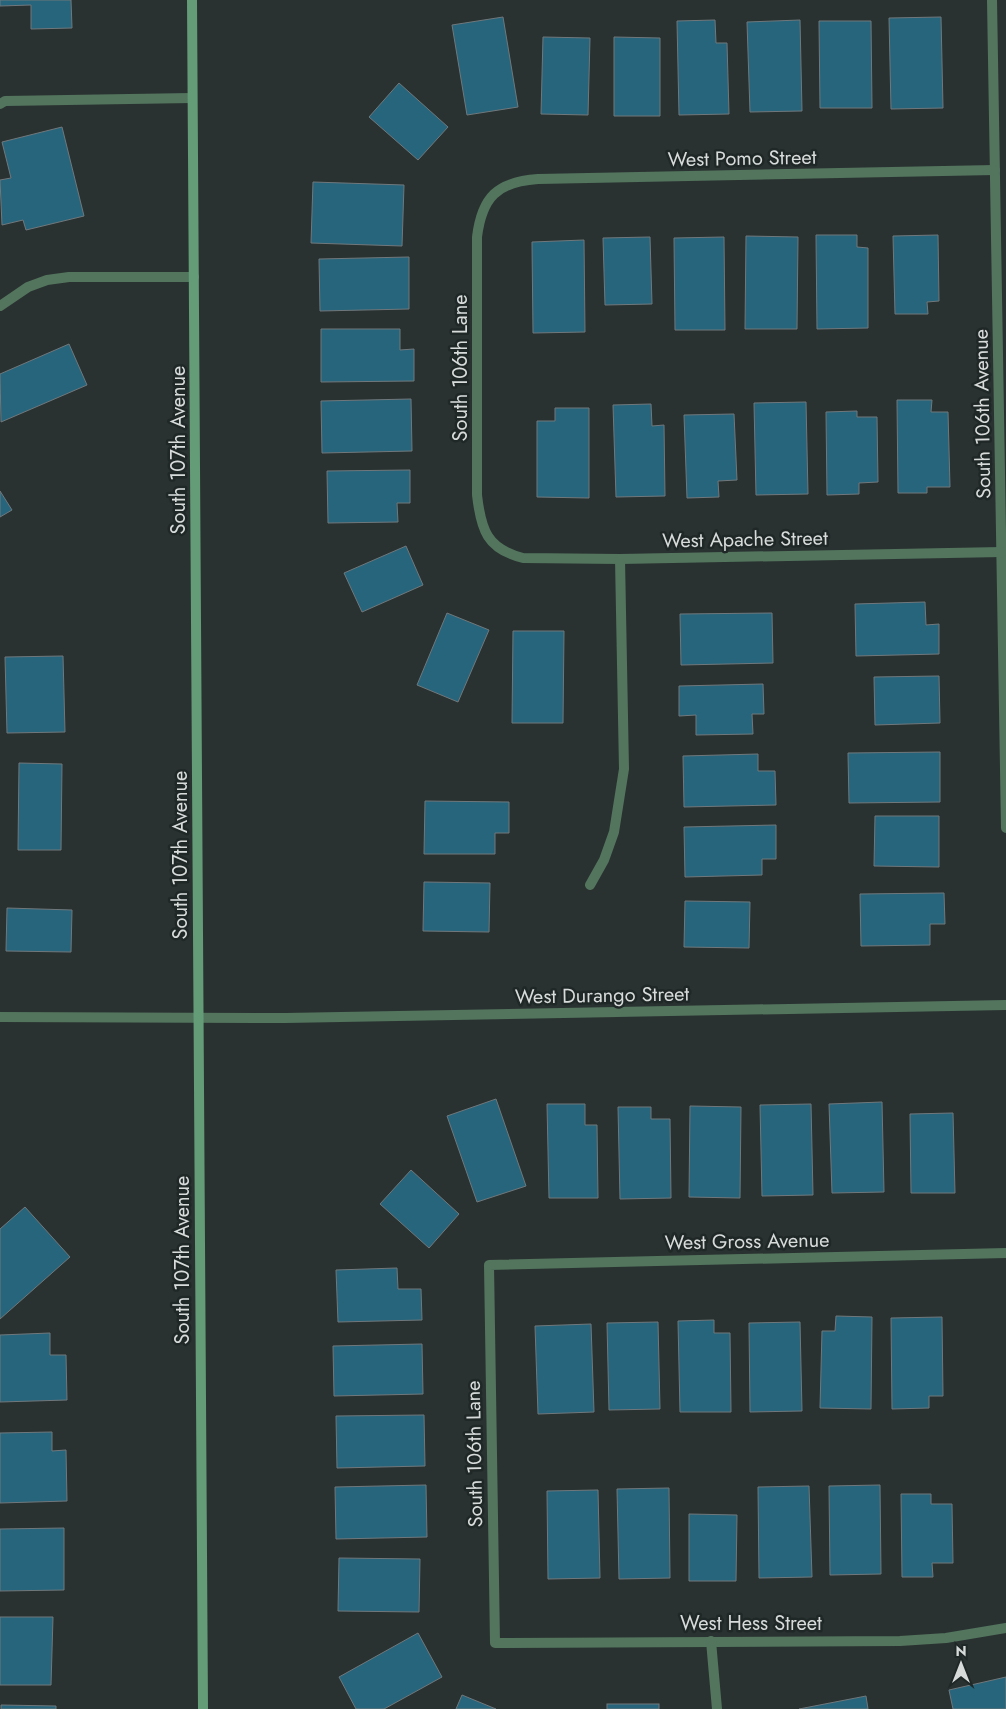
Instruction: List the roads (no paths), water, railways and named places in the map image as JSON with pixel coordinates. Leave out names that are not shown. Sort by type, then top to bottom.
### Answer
[{"type":"main road","name":"South 107th Avenue","points":[[192,0],[203,1709]]},
{"type":"street","name":"South 106th Avenue","points":[[992,0],[995,170],[1002,376],[1002,552],[1006,828]]},
{"type":"street","points":[[0,104],[5,102],[192,98]]},
{"type":"street","name":"West Pomo Street","points":[[494,194],[506,185],[538,179],[995,170]]},
{"type":"street","name":"South 106th Lane","points":[[493,544],[484,529],[478,495],[477,237],[484,206],[494,194]]},
{"type":"street","points":[[0,306],[28,287],[47,280],[69,276],[194,276]]},
{"type":"street","name":"West Apache Street","points":[[493,544],[507,554],[523,558],[620,559],[1002,552]]},
{"type":"street","points":[[590,885],[604,860],[614,832],[624,769],[620,559]]},
{"type":"street","name":"West Durango Street","points":[[0,1017],[295,1017],[1006,1005]]},
{"type":"street","name":"West Gross Avenue","points":[[489,1265],[1006,1252]]},
{"type":"street","name":"South 106th Lane","points":[[489,1265],[495,1643]]},
{"type":"street","name":"West Hess Street","points":[[495,1643],[900,1641],[946,1638],[1006,1628]]},
{"type":"street","points":[[711,1641],[717,1709]]}]
